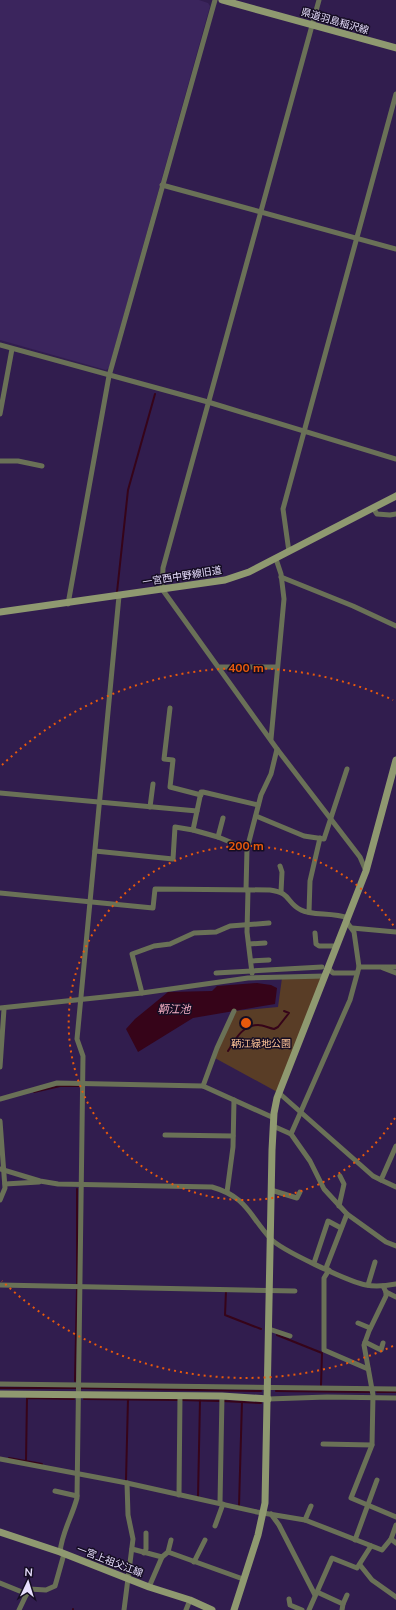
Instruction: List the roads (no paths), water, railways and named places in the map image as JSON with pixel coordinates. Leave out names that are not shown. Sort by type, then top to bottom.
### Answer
[{"type":"street","points":[[68,604],[109,376],[215,0]]},
{"type":"street","name":"県道羽島稲沢線","points":[[222,0],[396,48]]},
{"type":"street","points":[[319,0],[163,568],[162,589],[220,667],[277,749],[360,857],[366,871]]},
{"type":"street","points":[[289,552],[283,509],[396,94]]},
{"type":"street","points":[[162,185],[396,249]]},
{"type":"street","points":[[0,345],[208,402],[396,459]]},
{"type":"street","points":[[0,414],[12,349]]},
{"type":"street","points":[[0,461],[18,461],[42,466]]},
{"type":"street","name":"一宮西中野線旧道","points":[[0,612],[68,604],[225,580],[249,572],[276,559],[396,496]]},
{"type":"street","points":[[373,508],[377,514],[390,516],[396,514]]},
{"type":"street","points":[[271,739],[284,599],[281,577],[276,559]]},
{"type":"street","points":[[281,577],[359,608],[396,626]]},
{"type":"street","points":[[19,1610],[29,1589],[46,1590],[55,1586],[62,1553],[64,1529],[75,1509],[78,1496],[80,1185],[83,1056],[77,1038],[119,596]]},
{"type":"street","points":[[220,667],[277,667]]},
{"type":"street","points":[[170,708],[164,759],[173,760],[170,787],[201,795],[203,792],[258,805]]},
{"type":"street","points":[[253,979],[248,924],[247,849],[261,795],[271,774],[277,749]]},
{"type":"street","points":[[234,1610],[243,1579],[267,1513],[269,1329],[274,1118],[279,1093],[325,976],[325,968],[337,946],[366,871],[396,760]]},
{"type":"street","points":[[256,816],[298,834],[324,839],[332,820],[347,769]]},
{"type":"street","points":[[150,807],[153,784]]},
{"type":"street","points":[[0,792],[197,811]]},
{"type":"street","points":[[193,830],[201,795]]},
{"type":"street","points":[[218,837],[222,818]]},
{"type":"street","points":[[95,851],[173,860],[175,828],[193,830],[218,837],[247,849]]},
{"type":"street","points":[[310,912],[310,881],[320,838]]},
{"type":"street","points":[[280,866],[282,872],[281,892]]},
{"type":"street","points":[[0,893],[90,903],[154,908],[155,889],[281,892],[300,910],[335,914],[347,920],[354,932],[359,967],[350,1000],[291,1134]]},
{"type":"street","points":[[142,993],[132,954],[154,946],[170,944],[194,933],[216,932],[230,926],[269,923]]},
{"type":"street","points":[[352,928],[396,932]]},
{"type":"street","points":[[315,933],[316,944],[319,946],[337,946]]},
{"type":"street","points":[[249,944],[265,943]]},
{"type":"street","points":[[251,961],[269,960]]},
{"type":"street","points":[[359,967],[396,967]]},
{"type":"street","points":[[216,973],[325,968],[333,973],[357,973]]},
{"type":"street","points":[[382,968],[396,973]]},
{"type":"street","points":[[0,1067],[2,1009],[253,979],[325,976]]},
{"type":"street","points":[[203,1086],[216,1048],[234,1011]]},
{"type":"street","points":[[0,1099],[58,1084],[203,1086],[274,1118]]},
{"type":"street","points":[[279,1093],[373,1176],[396,1187]]},
{"type":"street","points":[[226,1192],[231,1162],[234,1100]]},
{"type":"street","points":[[0,1121],[2,1170],[5,1188],[0,1200]]},
{"type":"street","points":[[273,1126],[291,1134],[310,1161],[324,1190],[347,1214],[386,1242],[396,1246]]},
{"type":"street","points":[[165,1135],[233,1136]]},
{"type":"street","points":[[381,1180],[396,1146]]},
{"type":"street","points":[[2,1170],[45,1182]]},
{"type":"street","points":[[339,1206],[344,1184],[340,1176]]},
{"type":"street","points":[[4,1184],[45,1182],[80,1185],[212,1187],[232,1195],[252,1213],[271,1239],[285,1250],[328,1269],[350,1281],[368,1285],[383,1286],[395,1284],[396,1278]]},
{"type":"street","points":[[272,1190],[297,1198],[300,1192]]},
{"type":"street","points":[[347,1214],[324,1278],[324,1350],[368,1369]]},
{"type":"street","points":[[314,1263],[328,1221],[341,1228]]},
{"type":"street","points":[[368,1285],[375,1262]]},
{"type":"street","points":[[0,1285],[296,1291]]},
{"type":"street","points":[[383,1286],[386,1292],[396,1297]]},
{"type":"street","points":[[386,1292],[365,1342],[372,1398],[372,1445],[351,1498],[396,1517]]},
{"type":"street","points":[[358,1323],[370,1328]]},
{"type":"street","points":[[269,1329],[290,1336]]},
{"type":"street","points":[[365,1342],[381,1350],[383,1343]]},
{"type":"street","points":[[0,1384],[396,1389]]},
{"type":"street","points":[[0,1394],[222,1396],[268,1399],[327,1397],[396,1398]]},
{"type":"street","points":[[179,1495],[180,1396]]},
{"type":"street","points":[[214,1526],[222,1504],[222,1396]]},
{"type":"street","points":[[323,1444],[372,1445]]},
{"type":"street","points":[[0,1459],[77,1473],[305,1520],[382,1550],[391,1539],[396,1525]]},
{"type":"street","points":[[355,1540],[377,1480]]},
{"type":"street","points":[[124,1610],[133,1538],[128,1515],[127,1483]]},
{"type":"street","points":[[56,1491],[78,1496]]},
{"type":"street","points":[[305,1520],[310,1506]]},
{"type":"street","points":[[267,1513],[279,1525],[316,1594],[343,1604]]},
{"type":"street","name":"一宮上祖父江線","points":[[0,1532],[62,1553],[149,1587],[190,1600],[212,1610]]},
{"type":"street","points":[[144,1552],[146,1549],[146,1533]]},
{"type":"street","points":[[391,1539],[396,1543]]},
{"type":"street","points":[[149,1587],[162,1557],[168,1552],[171,1540]]},
{"type":"street","points":[[194,1562],[198,1558],[205,1540]]},
{"type":"street","points":[[309,1610],[332,1558],[357,1568],[371,1546]]},
{"type":"street","points":[[132,1549],[162,1557]]},
{"type":"street","points":[[168,1552],[243,1579]]},
{"type":"street","points":[[360,1565],[372,1580],[396,1597]]},
{"type":"street","points":[[0,1582],[27,1594]]},
{"type":"street","points":[[342,1610],[347,1595]]},
{"type":"street","points":[[289,1599],[290,1605],[302,1610]]},
{"type":"street","points":[[186,1610],[190,1600]]},
{"type":"water","name":"鞆江池","points":[[257,983],[271,985],[277,988],[275,1004],[193,1018],[138,1052],[126,1029],[135,1019],[168,992],[212,991],[217,986]]},
{"type":"waterway","points":[[117,592],[128,490],[155,394]]},
{"type":"waterway","points":[[228,1051],[243,1030],[258,1025],[274,1029],[278,1027],[289,1013],[284,1011]]},
{"type":"waterway","points":[[34,1092],[60,1086],[78,1086]]},
{"type":"waterway","points":[[77,1189],[77,1284]]},
{"type":"waterway","points":[[75,1381],[77,1289]]},
{"type":"waterway","points":[[226,1291],[225,1315],[261,1329]]},
{"type":"waterway","points":[[277,1335],[322,1353],[321,1385]]},
{"type":"waterway","points":[[0,1388],[76,1388]]},
{"type":"waterway","points":[[81,1388],[261,1391]]},
{"type":"waterway","points":[[276,1391],[370,1392]]},
{"type":"waterway","points":[[377,1392],[396,1392]]},
{"type":"waterway","points":[[26,1461],[27,1398],[74,1399]]},
{"type":"waterway","points":[[84,1399],[178,1400]]},
{"type":"waterway","points":[[126,1480],[128,1399]]},
{"type":"waterway","points":[[181,1400],[219,1401]]},
{"type":"waterway","points":[[198,1497],[200,1400]]},
{"type":"waterway","points":[[223,1401],[261,1403]]},
{"type":"waterway","points":[[239,1506],[242,1401]]},
{"type":"waterway","points":[[9,1458],[42,1464]]},
{"type":"park label","name":"鞆江緑地公園","points":[[261,1043]]}]
